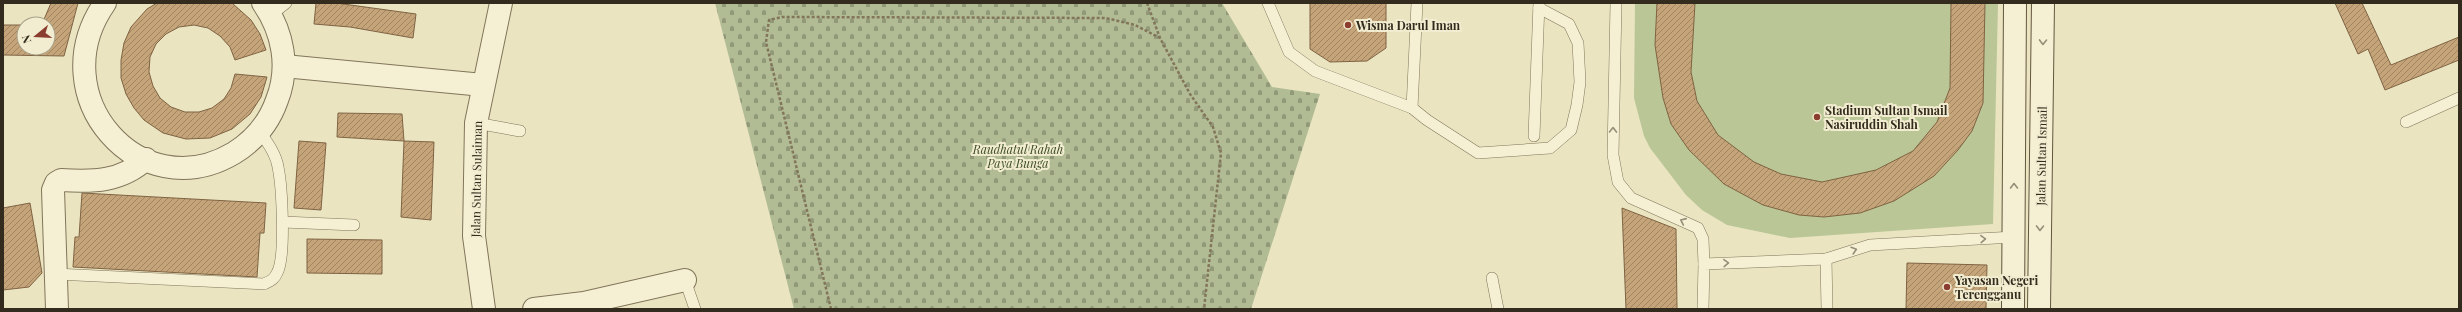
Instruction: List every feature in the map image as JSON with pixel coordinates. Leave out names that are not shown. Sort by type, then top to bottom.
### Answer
[{"type":"street","points":[[104,3],[94,18],[86,40],[83,64],[85,88],[94,111],[107,131],[124,148],[146,159],[166,165],[187,167],[207,164],[227,157],[245,146],[260,132],[273,112],[282,90],[284,66],[281,40],[273,7]]},
{"type":"street","name":"Jalan Sultan Sulaiman","points":[[484,309],[474,236],[476,123],[501,3]]},
{"type":"street","points":[[2013,309],[2015,3]]},
{"type":"street","name":"Jalan Sultan Ismail","points":[[2039,309],[2043,3]]},
{"type":"street","points":[[284,66],[483,85]]},
{"type":"street","points":[[57,309],[53,190],[56,183],[61,180],[105,180],[122,176],[146,159]]},
{"type":"street","points":[[534,309],[585,306],[685,280]]},
{"type":"lane","points":[[1268,3],[1289,52],[1315,71],[1412,108],[1427,120],[1478,153],[1550,148],[1570,130],[1577,106],[1580,82],[1578,43],[1569,24],[1539,5]]},
{"type":"lane","points":[[1412,108],[1417,3]]},
{"type":"lane","points":[[1616,3],[1613,155],[1618,182],[1631,198],[1698,228],[1702,239],[1704,264],[1703,309]]},
{"type":"lane","points":[[1534,136],[1539,5]]},
{"type":"lane","points":[[2406,122],[2459,98]]},
{"type":"lane","points":[[476,123],[520,131]]},
{"type":"lane","points":[[55,274],[264,284],[273,280],[278,272],[283,222],[278,166],[270,145],[260,132]]},
{"type":"lane","points":[[283,222],[354,225]]},
{"type":"lane","points":[[1704,264],[1826,259],[1870,245],[2014,237]]},
{"type":"lane","points":[[1826,259],[1827,309]]},
{"type":"lane","points":[[1492,278],[1498,309]]},
{"type":"lane","points":[[685,280],[695,309]]},
{"type":"path","points":[[1147,3],[1160,38],[1190,94],[1213,127],[1221,153],[1204,309]]},
{"type":"path","points":[[831,309],[766,42],[769,20],[782,17],[1106,18],[1135,25],[1160,38]]},
{"type":"green space","name":"Raudhatul Rahah Paya Bunga","points":[[715,3],[1222,3],[1272,87],[1320,94],[1251,309],[794,309]]},
{"type":"green space","name":"Stadium Sultan Ismail Nasiruddin Shah","points":[[1635,3],[1998,3],[1993,224],[1790,238],[1727,225],[1702,210],[1686,195],[1650,148],[1644,136],[1634,98]]},
{"type":"building","points":[[51,3],[78,3],[64,56],[56,56],[56,16],[45,16]]},
{"type":"building","points":[[157,3],[232,3],[251,20],[260,34],[266,50],[235,60],[230,47],[220,36],[208,28],[194,25],[179,27],[166,34],[156,44],[150,57],[149,72],[153,86],[160,98],[171,107],[185,112],[199,112],[212,108],[224,99],[231,88],[235,74],[267,77],[261,97],[250,114],[232,129],[210,138],[186,139],[163,133],[144,120],[134,108],[126,94],[121,78],[121,60],[124,43],[131,27],[147,9]]},
{"type":"building","points":[[316,3],[336,3],[416,14],[413,38],[350,27],[314,24]]},
{"type":"building","name":"Wisma Darul Iman","points":[[1310,3],[1386,3],[1386,48],[1367,61],[1330,62],[1310,49]]},
{"type":"building","points":[[1657,3],[1695,3],[1691,72],[1697,101],[1718,135],[1754,162],[1781,174],[1822,182],[1876,170],[1913,151],[1937,122],[1950,88],[1951,3],[1985,3],[1983,103],[1972,131],[1958,150],[1934,176],[1894,201],[1860,213],[1824,217],[1799,215],[1763,205],[1724,184],[1689,150],[1671,124],[1663,98],[1655,45]]},
{"type":"building","points":[[2335,3],[2362,3],[2391,65],[2459,37],[2459,60],[2385,90],[2368,49],[2358,54]]},
{"type":"building","points":[[3,25],[16,25],[16,55],[3,55]]},
{"type":"building","points":[[338,113],[402,114],[404,141],[337,137]]},
{"type":"building","points":[[299,141],[326,143],[321,210],[294,208]]},
{"type":"building","points":[[404,141],[434,142],[431,220],[401,217]]},
{"type":"building","points":[[82,193],[266,203],[264,233],[260,233],[257,277],[73,267],[75,237],[79,237]]},
{"type":"building","points":[[30,203],[42,273],[29,287],[3,290],[3,208]]},
{"type":"building","points":[[1622,208],[1676,229],[1677,309],[1626,309]]},
{"type":"building","points":[[307,239],[382,240],[382,274],[307,273]]},
{"type":"building","name":"Yayasan Negeri Terengganu","points":[[1907,263],[1987,265],[1986,309],[1906,309]]},
{"type":"place","name":"Wisma Darul Iman","points":[[1348,25]]},
{"type":"place","name":"Stadium Sultan Ismail Nasiruddin Shah","points":[[1817,117]]},
{"type":"place","name":"Yayasan Negeri Terengganu","points":[[1947,287]]}]
